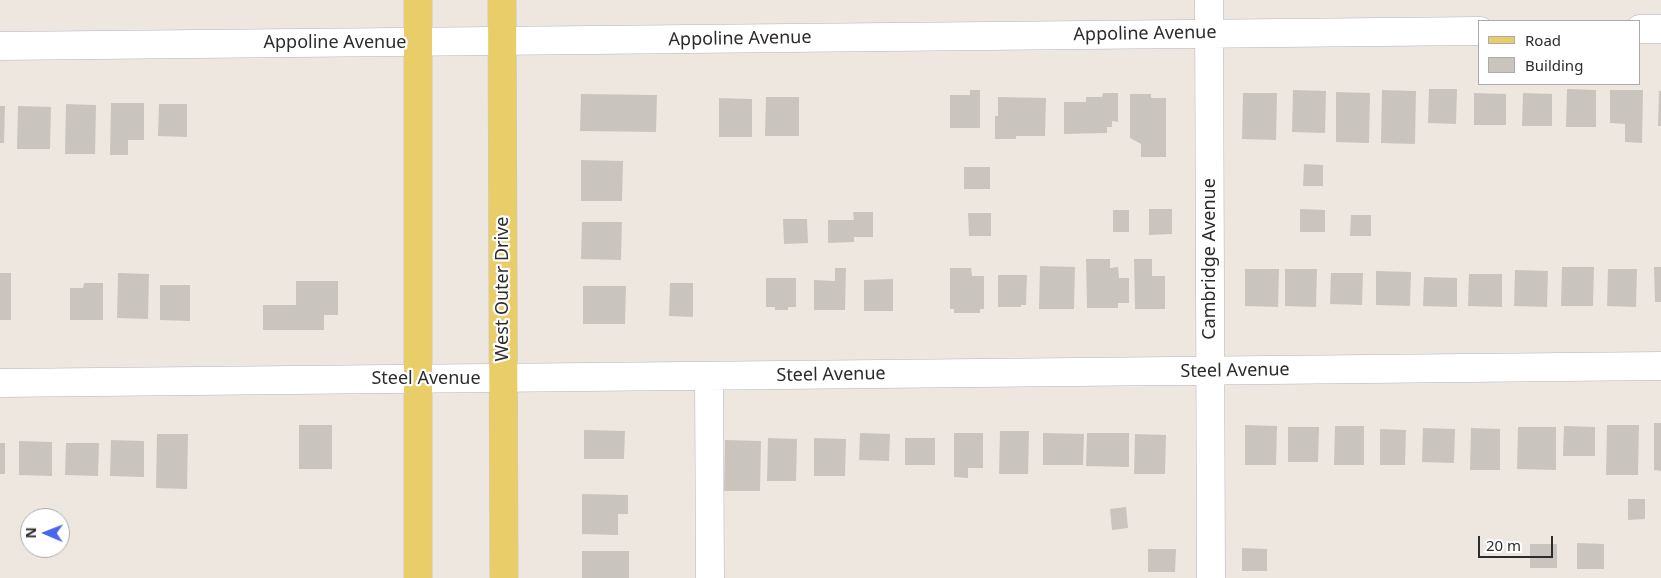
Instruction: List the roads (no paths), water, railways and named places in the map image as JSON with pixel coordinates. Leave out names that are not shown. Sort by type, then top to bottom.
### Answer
[{"type":"main road","points":[[418,0],[418,578]]},
{"type":"main road","name":"West Outer Drive","points":[[502,0],[504,578]]},
{"type":"street","name":"Cambridge Avenue","points":[[1209,0],[1211,578]]},
{"type":"street","points":[[1641,30],[1661,29]]},
{"type":"street","name":"Appoline Avenue","points":[[0,46],[1478,31]]},
{"type":"street","name":"Steel Avenue","points":[[0,383],[1661,366]]},
{"type":"street","points":[[709,376],[710,578]]}]
